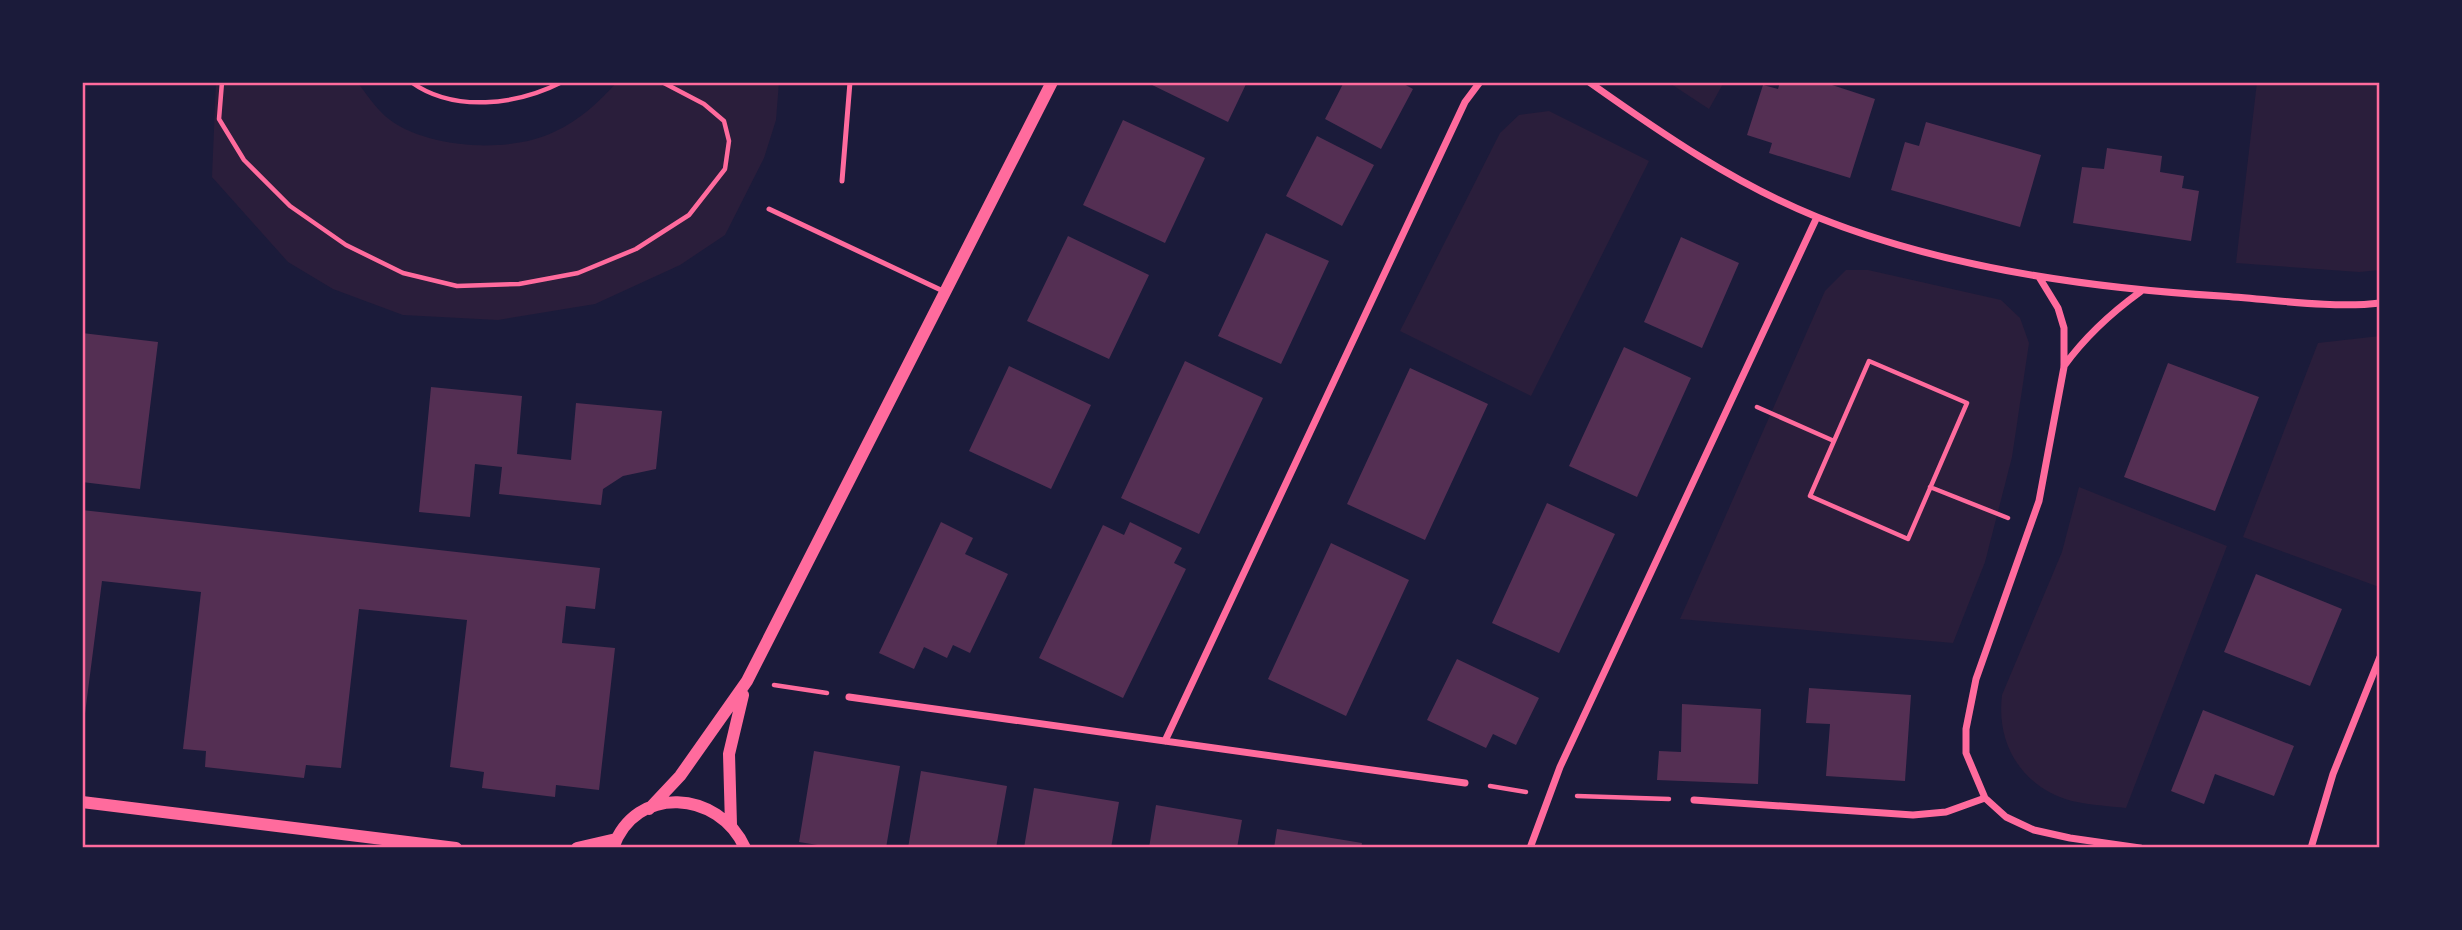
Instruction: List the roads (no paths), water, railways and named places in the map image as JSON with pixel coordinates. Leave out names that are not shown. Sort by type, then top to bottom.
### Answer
[{"type":"street","points":[[577,848],[614,843],[626,824],[649,809],[680,776],[747,681],[1052,82]]},
{"type":"street","points":[[1165,741],[1465,102],[1480,82]]},
{"type":"street","points":[[1589,82],[1737,178],[1817,217],[1872,237],[2039,277],[2140,291],[2380,303]]},
{"type":"street","points":[[1530,848],[1549,795],[1817,217]]},
{"type":"street","points":[[2039,277],[2058,308],[2064,328],[2064,367],[2039,501],[1976,679],[1969,708],[1966,754],[1985,798],[2006,817],[2034,830],[2140,848]]},
{"type":"street","points":[[2064,367],[2080,345],[2114,311],[2140,291]]},
{"type":"street","points":[[2311,848],[2333,775],[2380,657]]},
{"type":"street","points":[[731,825],[729,754],[747,681]]},
{"type":"street","points":[[849,697],[1465,783]]},
{"type":"street","points":[[1694,800],[1913,815],[1946,812],[1985,798]]},
{"type":"street","points":[[82,802],[456,848]]},
{"type":"street","points":[[649,809],[671,802],[704,806],[731,825],[745,848]]},
{"type":"lane","points":[[842,181],[850,82]]},
{"type":"lane","points":[[769,209],[945,292]]}]
